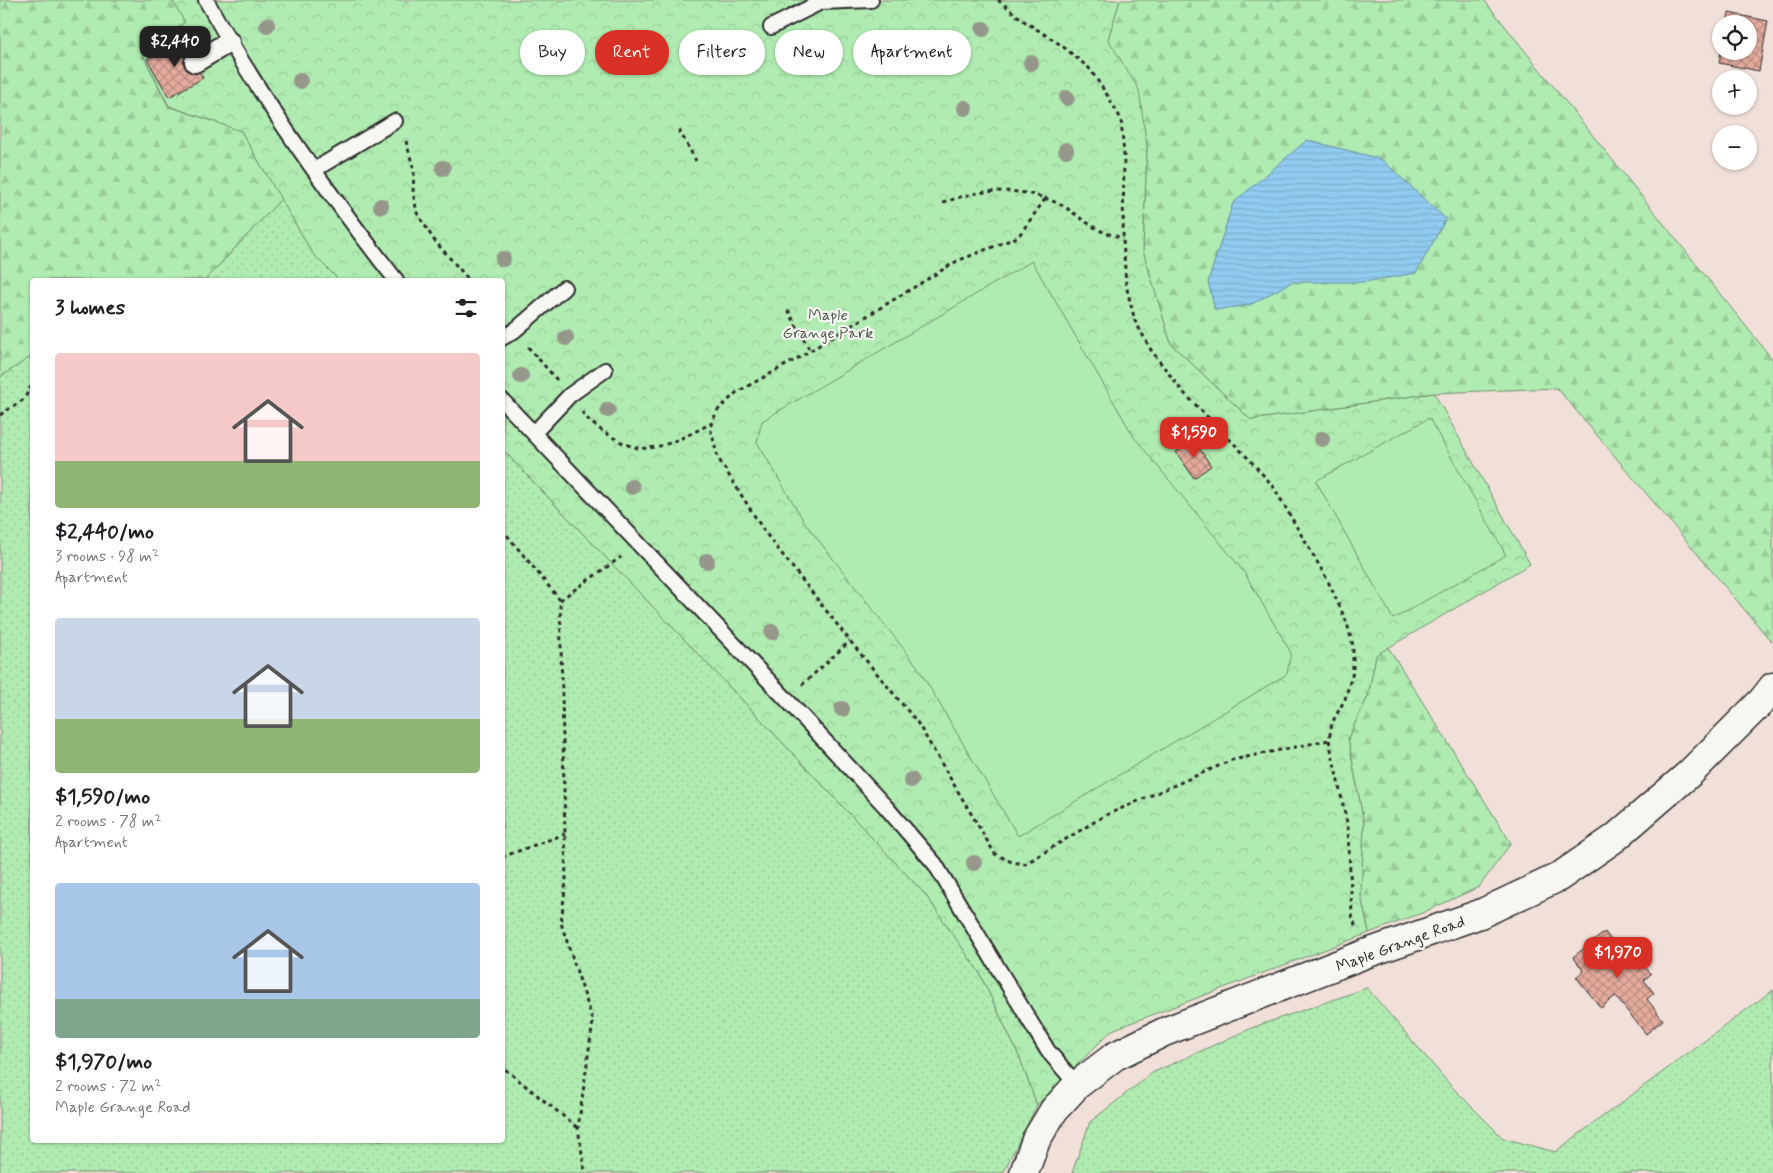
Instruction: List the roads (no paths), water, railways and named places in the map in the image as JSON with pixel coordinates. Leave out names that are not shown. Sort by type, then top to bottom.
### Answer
[{"type":"street","points":[[195,62],[229,42]]},
{"type":"street","name":"Maple Grange Road","points":[[1024,1173],[1036,1140],[1054,1110],[1078,1085],[1116,1056],[1164,1032],[1365,954],[1480,914],[1558,877],[1615,838],[1690,773],[1773,687]]},
{"type":"lane","points":[[206,0],[229,42],[330,196],[394,278]]},
{"type":"lane","points":[[771,27],[821,2],[871,0]]},
{"type":"lane","points":[[314,170],[395,122]]},
{"type":"lane","points":[[505,336],[514,331],[564,288]]},
{"type":"lane","points":[[534,433],[570,395],[605,370]]},
{"type":"lane","points":[[505,403],[786,699],[885,806],[934,864],[1048,1051],[1078,1085]]},
{"type":"water","points":[[1307,140],[1381,159],[1446,219],[1416,273],[1365,282],[1292,282],[1250,305],[1215,310],[1208,282],[1233,203]]},
{"type":"park label","name":"Maple Grange Park","points":[[828,323]]}]
